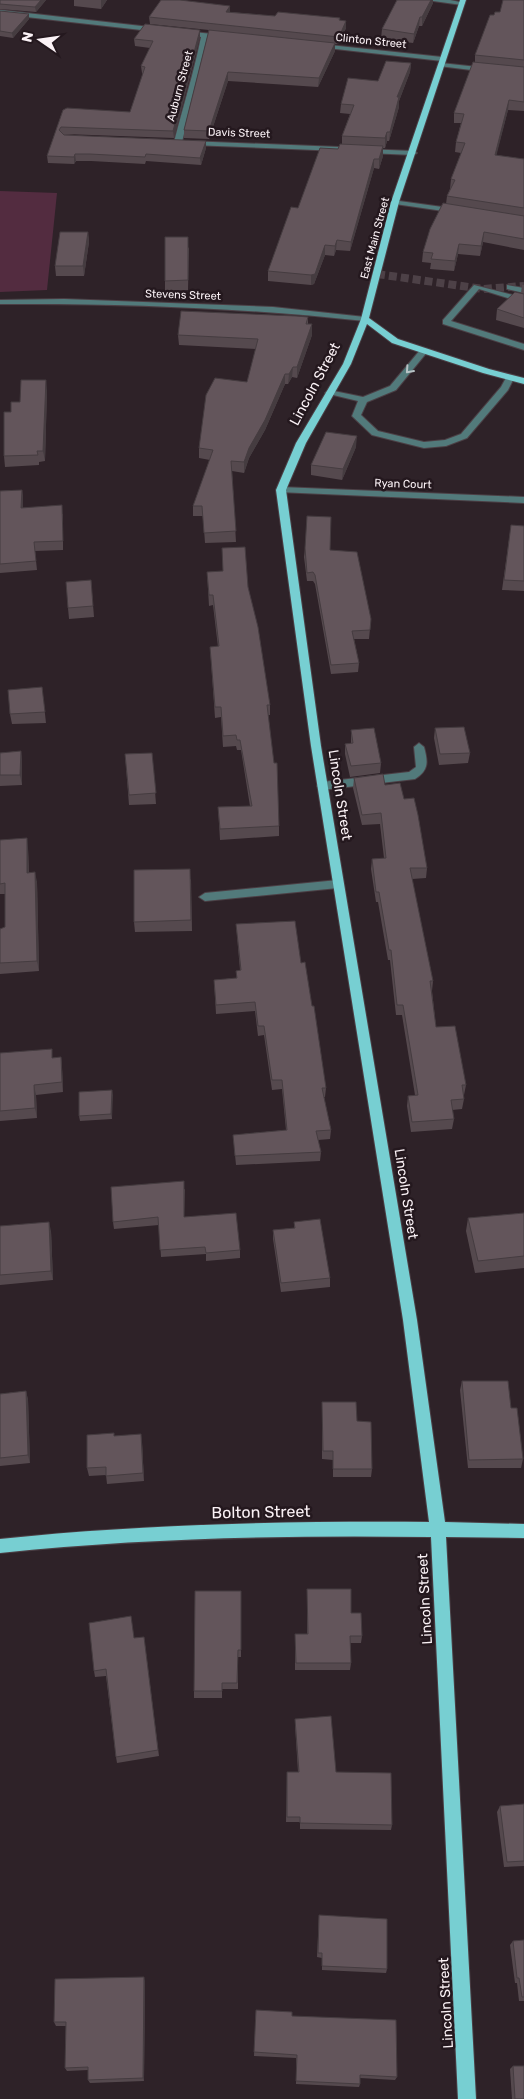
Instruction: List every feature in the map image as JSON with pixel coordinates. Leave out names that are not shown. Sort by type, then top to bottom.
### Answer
[{"type":"main road","name":"East Main Street","points":[[365,319],[395,202],[413,153],[441,62],[463,2]]},
{"type":"main road","points":[[365,319],[390,339],[524,381]]},
{"type":"main road","name":"Lincoln Street","points":[[365,319],[346,364],[298,450],[281,490],[322,786],[410,1320],[438,1530],[467,2099]]},
{"type":"main road","name":"Bolton Street","points":[[0,1546],[86,1537],[219,1530],[350,1528],[524,1531]]},
{"type":"street","points":[[429,0],[463,2]]},
{"type":"street","points":[[0,12],[167,31]]},
{"type":"street","points":[[176,32],[232,38]]},
{"type":"street","name":"Auburn Street","points":[[178,142],[186,108],[195,82],[204,35]]},
{"type":"street","name":"Clinton Street","points":[[316,45],[495,70]]},
{"type":"street","name":"Davis Street","points":[[168,142],[351,150]]},
{"type":"street","points":[[361,150],[413,153]]},
{"type":"street","points":[[395,202],[470,214]]},
{"type":"street","points":[[510,287],[524,291]]},
{"type":"street","points":[[524,301],[480,288],[446,322],[524,347]]},
{"type":"street","points":[[497,288],[524,296]]},
{"type":"street","name":"Stevens Street","points":[[0,302],[64,301],[273,310],[365,319]]},
{"type":"street","points":[[329,393],[363,400],[393,388],[424,351]]},
{"type":"street","points":[[363,400],[356,416],[375,433],[424,445],[446,443],[464,436],[504,388],[510,378]]},
{"type":"street","name":"Ryan Court","points":[[281,490],[524,500]]},
{"type":"street","points":[[322,786],[411,776],[421,771],[424,766],[419,747]]},
{"type":"street","points":[[205,897],[338,884]]},
{"type":"shaded area","points":[[0,191],[57,193],[47,290],[0,292]]},
{"type":"building","points":[[0,0],[41,0],[35,7],[0,4]]},
{"type":"building","points":[[161,0],[180,0],[230,6],[226,12],[275,16],[278,12],[340,18],[339,20],[346,21],[339,37],[149,17]]},
{"type":"building","points":[[397,0],[431,0],[422,17],[420,17],[414,34],[382,29]]},
{"type":"building","points":[[503,0],[524,0],[524,60],[475,55],[490,15],[500,12]]},
{"type":"building","points":[[0,11],[29,14],[12,33],[0,31]]},
{"type":"building","points":[[145,24],[200,30],[173,131],[61,127],[59,130],[64,135],[206,141],[200,158],[146,154],[145,157],[90,154],[75,154],[74,157],[47,156],[63,110],[67,108],[130,112],[145,67],[141,66],[153,41],[134,39]]},
{"type":"building","points":[[209,30],[335,43],[319,78],[228,72],[209,131],[184,130]]},
{"type":"building","points":[[386,61],[411,63],[397,97],[399,97],[390,132],[387,132],[385,138],[342,136],[354,105],[341,104],[348,78],[378,81]]},
{"type":"building","points":[[473,62],[524,67],[524,102],[509,100],[495,155],[524,159],[524,208],[447,196],[455,180],[451,179],[465,143],[456,142],[464,114],[454,113]]},
{"type":"building","points":[[340,144],[383,146],[379,159],[374,159],[351,242],[337,240],[335,246],[325,245],[315,274],[268,271],[291,207],[298,208],[320,148],[338,149]]},
{"type":"building","points":[[443,203],[524,216],[524,239],[484,232],[481,246],[459,244],[455,261],[431,259],[433,253],[423,252],[430,229]]},
{"type":"building","points":[[60,232],[88,232],[83,266],[55,266]]},
{"type":"building","points":[[165,237],[188,237],[188,280],[165,281]]},
{"type":"building","points":[[515,292],[524,294],[524,318],[497,309]]},
{"type":"building","points":[[181,311],[308,317],[306,324],[312,324],[297,367],[293,367],[289,374],[285,374],[244,462],[231,461],[236,531],[204,533],[202,506],[193,506],[213,450],[199,448],[206,395],[215,378],[247,382],[258,339],[178,335]]},
{"type":"building","points":[[21,380],[46,380],[43,451],[37,451],[38,455],[4,456],[4,412],[11,412],[11,402],[20,402]]},
{"type":"building","points":[[326,432],[357,436],[343,469],[311,465]]},
{"type":"building","points":[[22,490],[21,508],[62,505],[63,541],[34,542],[36,561],[0,564],[0,491]]},
{"type":"building","points":[[307,516],[331,517],[330,550],[357,552],[371,619],[370,630],[352,631],[359,663],[331,665],[315,575],[313,572],[307,573],[305,548]]},
{"type":"building","points":[[511,525],[524,526],[524,581],[504,580]]},
{"type":"building","points":[[245,547],[248,587],[258,627],[270,705],[267,705],[274,763],[277,763],[279,826],[220,829],[218,807],[252,806],[240,740],[237,740],[236,735],[223,736],[221,707],[215,707],[210,647],[219,646],[213,595],[209,595],[207,572],[223,571],[222,548]]},
{"type":"building","points":[[91,580],[93,606],[68,608],[66,582]]},
{"type":"building","points":[[42,687],[45,712],[10,714],[8,690]]},
{"type":"building","points":[[464,727],[470,753],[440,754],[435,728]]},
{"type":"building","points":[[374,728],[381,763],[351,766],[345,744],[353,743],[351,730]]},
{"type":"building","points":[[21,751],[20,775],[0,775],[0,753]]},
{"type":"building","points":[[152,753],[156,793],[129,795],[125,754]]},
{"type":"building","points":[[383,774],[385,785],[400,783],[404,799],[414,798],[418,815],[427,868],[410,868],[433,981],[430,981],[436,1027],[455,1026],[466,1085],[462,1085],[464,1099],[451,1100],[454,1119],[412,1122],[408,1096],[418,1095],[403,1005],[397,1005],[391,950],[389,950],[379,892],[376,892],[372,859],[386,858],[381,813],[362,815],[354,778]]},
{"type":"building","points":[[27,838],[27,873],[35,872],[37,961],[0,963],[0,929],[5,927],[5,883],[0,884],[0,840]]},
{"type":"building","points":[[190,869],[191,920],[134,922],[134,870]]},
{"type":"building","points":[[295,921],[301,963],[305,962],[312,1006],[314,1006],[326,1088],[322,1088],[331,1130],[316,1131],[321,1152],[235,1156],[233,1135],[287,1130],[282,1080],[272,1080],[264,1026],[258,1026],[255,1002],[216,1005],[214,980],[237,978],[236,971],[241,970],[236,924]]},
{"type":"building","points":[[52,1049],[52,1058],[61,1057],[62,1082],[34,1085],[35,1108],[0,1111],[0,1053]]},
{"type":"building","points":[[112,1090],[111,1114],[79,1116],[79,1092]]},
{"type":"building","points":[[184,1181],[184,1217],[236,1213],[240,1250],[206,1253],[205,1247],[160,1250],[158,1217],[113,1222],[111,1187]]},
{"type":"building","points":[[524,1213],[524,1256],[478,1261],[468,1218]]},
{"type":"building","points":[[320,1219],[330,1278],[281,1283],[273,1230],[295,1228],[294,1222]]},
{"type":"building","points":[[49,1222],[51,1271],[0,1275],[0,1226]]},
{"type":"building","points":[[462,1381],[508,1381],[511,1408],[517,1408],[523,1459],[469,1460]]},
{"type":"building","points":[[26,1391],[28,1455],[0,1458],[0,1394]]},
{"type":"building","points":[[322,1402],[356,1402],[357,1421],[371,1422],[372,1469],[333,1469],[333,1451],[323,1451]]},
{"type":"building","points":[[114,1433],[114,1436],[141,1434],[143,1473],[106,1476],[106,1467],[87,1468],[87,1435]]},
{"type":"building","points":[[307,1589],[351,1589],[351,1613],[361,1613],[362,1636],[350,1636],[351,1663],[296,1663],[295,1634],[308,1634]]},
{"type":"building","points":[[195,1591],[241,1591],[241,1650],[238,1650],[237,1683],[222,1683],[222,1691],[194,1691]]},
{"type":"building","points":[[131,1616],[134,1638],[144,1637],[158,1750],[116,1757],[106,1669],[94,1671],[89,1623]]},
{"type":"building","points":[[331,1716],[336,1772],[391,1773],[392,1825],[300,1823],[300,1817],[287,1817],[287,1772],[299,1772],[295,1719]]},
{"type":"building","points":[[524,1804],[524,1861],[507,1862],[500,1806]]},
{"type":"building","points":[[319,1915],[387,1919],[387,1969],[322,1966],[322,1953],[318,1953]]},
{"type":"building","points":[[524,1940],[524,1997],[522,1997],[519,1978],[517,1978],[513,1941]]},
{"type":"building","points":[[144,1977],[143,2078],[88,2080],[88,2067],[65,2068],[66,2022],[54,2022],[55,1979]]},
{"type":"building","points":[[256,2010],[292,2012],[292,2016],[396,2020],[397,2077],[360,2075],[360,2084],[296,2081],[297,2055],[254,2052]]},
{"type":"building","points":[[513,2066],[524,2066],[524,2099],[515,2099]]},
{"type":"tunnel","points":[[377,274],[483,289],[524,286]]}]
